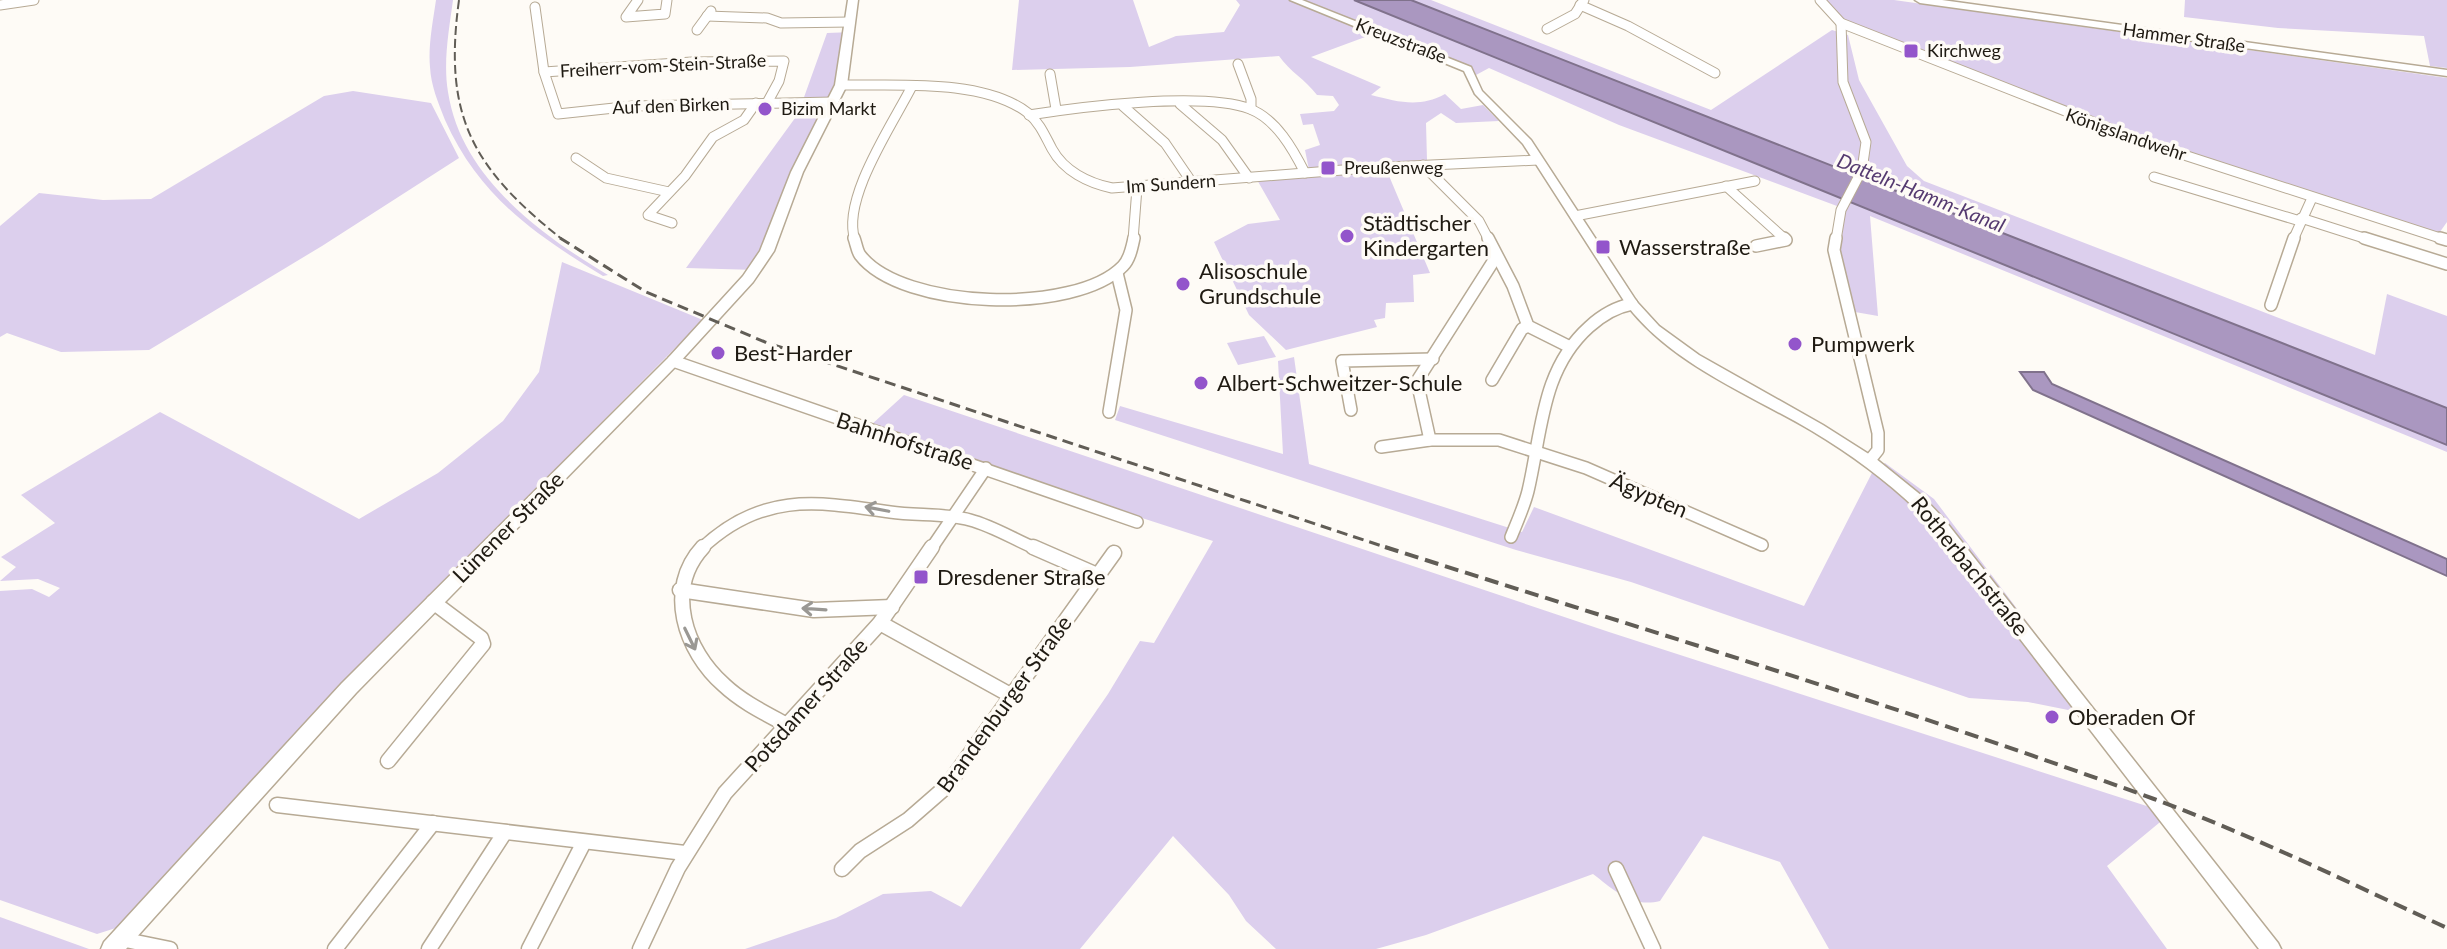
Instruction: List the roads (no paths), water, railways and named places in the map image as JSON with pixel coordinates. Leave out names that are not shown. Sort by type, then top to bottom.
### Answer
[{"type":"main road","name":"Lünener Straße","points":[[116,944],[349,688],[728,303],[762,259],[797,172],[841,85],[853,0]]},
{"type":"main road","name":"Hammer Straße","points":[[1920,0],[2447,73]]},
{"type":"street","points":[[0,5],[34,0]]},
{"type":"street","points":[[638,0],[626,17],[665,14],[667,0]]},
{"type":"street","name":"Kreuzstraße","points":[[1294,0],[1463,66],[1471,73],[1475,88],[1489,104]]},
{"type":"street","name":"Königslandwehr","points":[[1820,0],[1841,23],[2061,112],[2312,198],[2447,240]]},
{"type":"street","points":[[1547,29],[1575,14],[1582,3],[1715,73]]},
{"type":"street","points":[[535,7],[544,72]]},
{"type":"street","points":[[697,30],[710,12],[767,18],[781,23],[850,22]]},
{"type":"street","points":[[720,24],[736,17]]},
{"type":"street","points":[[1841,23],[1843,82],[1866,142],[1862,170],[1841,210],[1834,250],[1878,433],[1878,450],[1870,460]]},
{"type":"street","name":"Freiherr-vom-Stein-Straße","points":[[544,72],[692,62],[784,61],[779,81],[767,103]]},
{"type":"street","points":[[1238,64],[1251,99],[1251,109]]},
{"type":"street","name":"Auf den Birken","points":[[544,72],[558,114],[633,106],[833,102]]},
{"type":"street","points":[[1050,74],[1056,109]]},
{"type":"street","name":"Im Sundern","points":[[841,85],[984,95],[1007,102],[1029,115],[1046,134],[1051,147],[1078,176],[1104,187],[1137,188],[1305,173],[1538,160]]},
{"type":"street","points":[[911,88],[849,224],[851,239],[867,263],[896,282],[971,299],[1060,296],[1089,288],[1117,273],[1132,248],[1137,188]]},
{"type":"street","points":[[672,223],[648,215],[685,176],[713,137],[741,122],[756,103]]},
{"type":"street","points":[[1180,104],[1222,140],[1249,178]]},
{"type":"street","points":[[1029,115],[1056,109],[1229,104],[1251,109],[1282,136],[1305,173]]},
{"type":"street","name":"Rotherbachstraße","points":[[1489,104],[1520,134],[1632,304],[1651,327],[1675,346],[1870,460],[1902,483],[1938,522],[2271,949]]},
{"type":"street","points":[[1123,106],[1165,143],[1193,184]]},
{"type":"street","points":[[576,158],[583,167],[595,173],[669,192]]},
{"type":"street","points":[[1423,165],[1479,221],[1513,286],[1528,326],[1568,346]]},
{"type":"street","name":"Königslandwehr","points":[[2154,177],[2447,264]]},
{"type":"street","points":[[1575,216],[1755,181]]},
{"type":"street","points":[[1726,186],[1786,240],[1756,246]]},
{"type":"street","points":[[2271,305],[2300,220],[2312,198]]},
{"type":"street","points":[[1430,440],[1417,381],[1496,257]]},
{"type":"street","points":[[1109,412],[1126,310],[1117,273]]},
{"type":"street","points":[[1511,537],[1528,490],[1533,450],[1551,378],[1568,346],[1605,315],[1632,304]]},
{"type":"street","points":[[1492,380],[1522,329],[1528,326]]},
{"type":"street","points":[[1351,410],[1342,361],[1433,359]]},
{"type":"street","name":"Bahnhofstraße","points":[[673,361],[1137,522]]},
{"type":"street","name":"Ägypten","points":[[1381,447],[1430,440],[1482,438],[1533,450],[1612,479],[1762,545]]},
{"type":"street","name":"Potsdamer Straße","points":[[640,949],[685,853],[725,793],[880,623],[986,468]]},
{"type":"street","points":[[787,725],[738,696],[717,679],[701,659],[683,624],[680,590],[692,560],[705,544],[739,520],[778,505],[822,501],[935,518],[955,517],[970,520],[1097,575]]},
{"type":"street","name":"Brandenburger Straße","points":[[842,869],[860,851],[928,805],[947,786],[1114,553]]},
{"type":"street","points":[[680,590],[814,610],[892,607]]},
{"type":"street","points":[[388,761],[483,644],[481,638],[433,602]]},
{"type":"street","points":[[880,623],[1012,696]]},
{"type":"street","points":[[277,805],[685,853]]},
{"type":"street","points":[[335,949],[433,823]]},
{"type":"street","points":[[429,949],[505,832]]},
{"type":"street","points":[[529,949],[584,842]]},
{"type":"street","points":[[1616,869],[1653,949]]},
{"type":"street","points":[[116,944],[170,949]]},
{"type":"railway","points":[[459,0],[456,76],[461,108],[471,136],[486,163],[506,188],[562,240]]},
{"type":"railway","points":[[562,240],[646,292],[765,342],[1391,549]]},
{"type":"railway","points":[[1385,547],[1867,700],[2154,799],[2302,860],[2447,928]]},
{"type":"place","name":"Kirchweg","points":[[1911,51]]},
{"type":"place","name":"Bizim Markt","points":[[765,109]]},
{"type":"place","name":"Preußenweg","points":[[1328,168]]},
{"type":"place","name":"Städtischer Kindergarten","points":[[1347,236]]},
{"type":"place","name":"Wasserstraße","points":[[1603,247]]},
{"type":"place","name":"Alisoschule Grundschule","points":[[1183,284]]},
{"type":"place","name":"Pumpwerk","points":[[1795,344]]},
{"type":"place","name":"Best-Harder","points":[[718,353]]},
{"type":"place","name":"Albert-Schweitzer-Schule","points":[[1201,383]]},
{"type":"place","name":"Dresdener Straße","points":[[921,577]]},
{"type":"place","name":"Oberaden Of","points":[[2052,717]]},
{"type":"water label","name":"Datteln-Hamm-Kanal","points":[[1921,193]]}]
